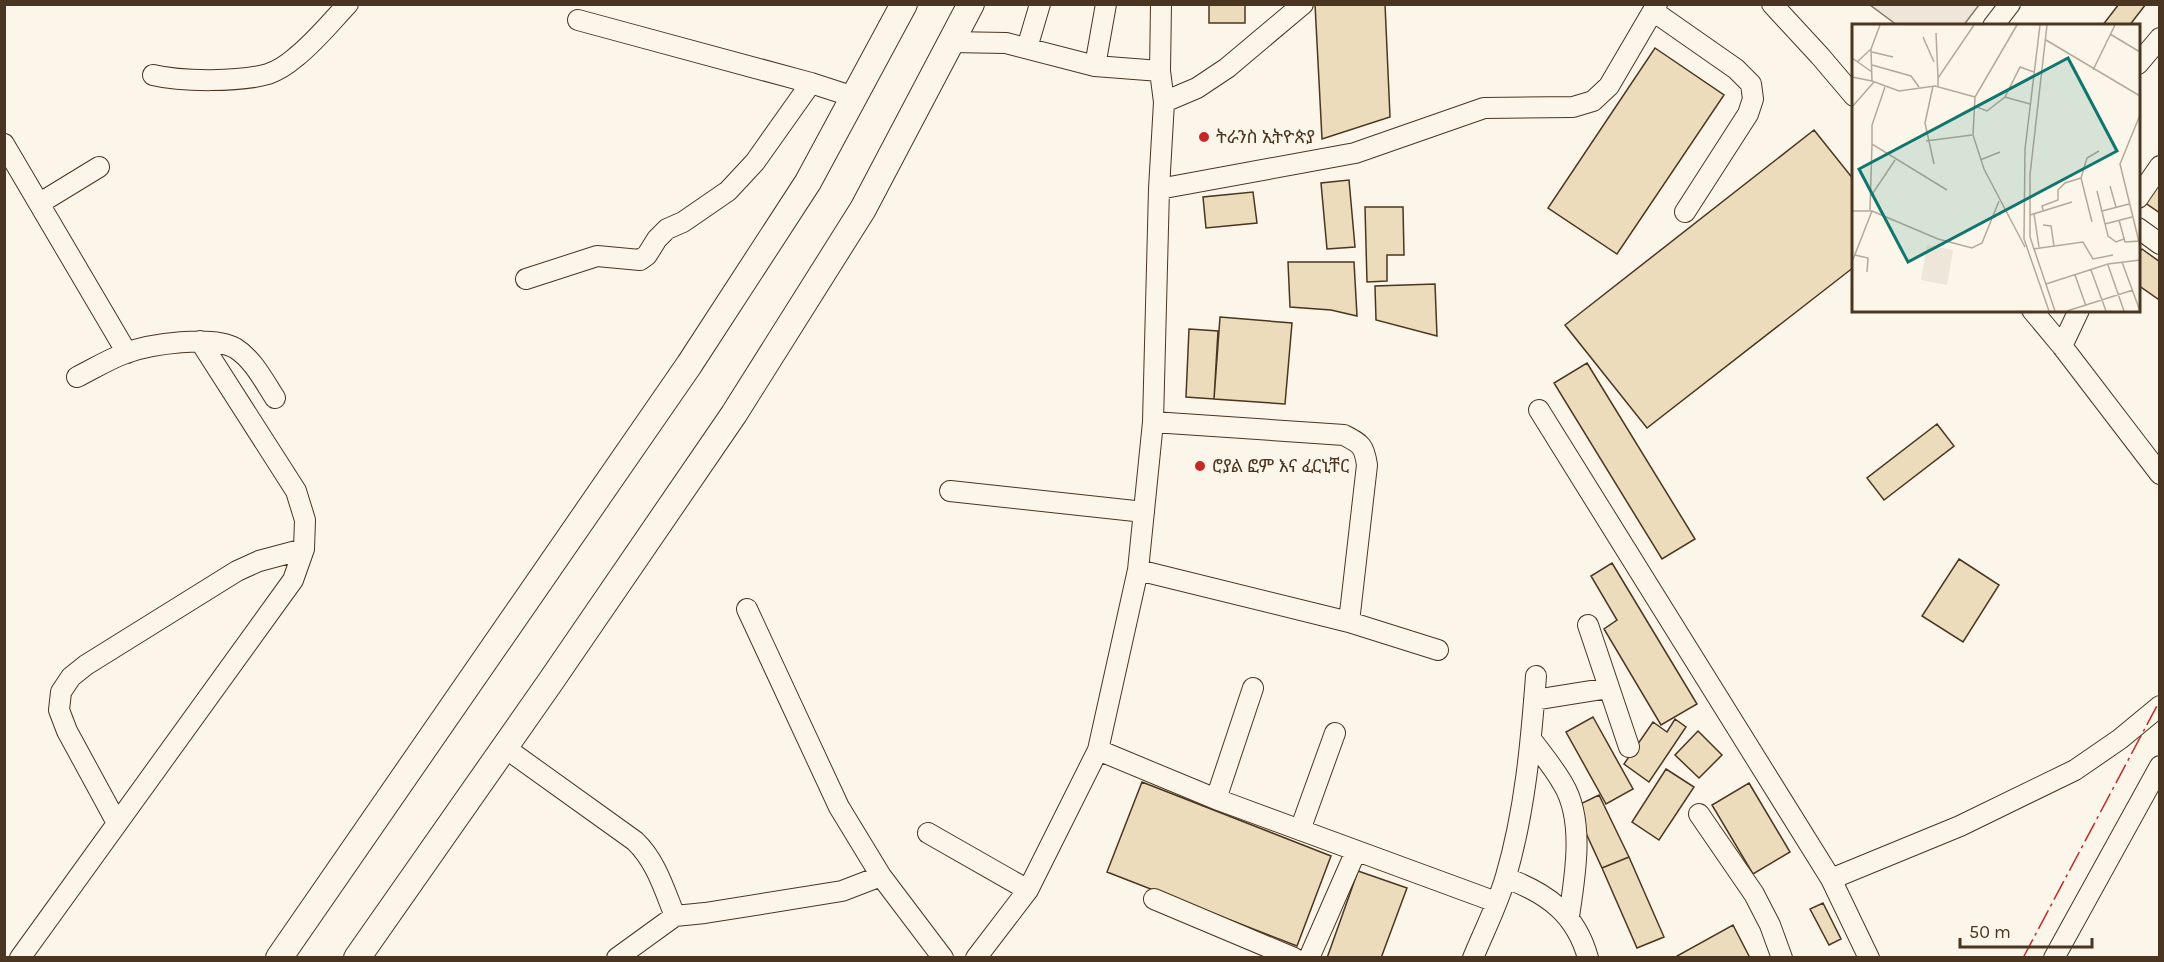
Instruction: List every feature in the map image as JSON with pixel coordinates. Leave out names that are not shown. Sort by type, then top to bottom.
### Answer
[{"type":"main road","points":[[279,957],[689,365],[808,182],[904,4]]},
{"type":"main road","points":[[357,957],[734,414],[862,209],[971,4]]},
{"type":"street","points":[[153,75],[169,79],[193,79],[270,74],[296,58],[348,4]]},
{"type":"street","points":[[1028,48],[1040,4]]},
{"type":"street","points":[[1095,66],[1106,4]]},
{"type":"street","points":[[976,957],[1028,890],[1098,750],[1138,570],[1153,422],[1159,189],[1164,102],[1160,71],[1161,4]]},
{"type":"street","points":[[1164,102],[1197,88],[1227,68],[1303,4]]},
{"type":"street","points":[[1772,4],[1852,94]]},
{"type":"street","points":[[1995,24],[2010,4]]},
{"type":"street","points":[[1159,189],[1355,153],[1484,108],[1573,107],[1593,101],[1609,86],[1655,8],[1736,69],[1751,84],[1753,99],[1748,114],[1684,212]]},
{"type":"street","points":[[578,20],[812,83],[854,97]]},
{"type":"street","points":[[2140,63],[2160,38]]},
{"type":"street","points":[[950,42],[1006,43],[1095,66],[1160,71]]},
{"type":"street","points":[[526,279],[597,256],[640,260],[647,255],[657,239],[667,229],[682,222],[728,191],[755,162],[812,83]]},
{"type":"street","points":[[4,144],[127,353]]},
{"type":"street","points":[[40,203],[99,166]]},
{"type":"street","points":[[2140,196],[2160,166]]},
{"type":"street","points":[[2140,229],[2160,244]]},
{"type":"street","points":[[2034,312],[2160,474]]},
{"type":"street","points":[[2062,346],[2078,312]]},
{"type":"street","points":[[20,957],[293,580],[304,549],[305,520],[296,491],[200,341]]},
{"type":"street","points":[[77,377],[127,353],[200,341],[235,348],[254,366],[275,398]]},
{"type":"street","points":[[1539,410],[1832,879],[1869,957]]},
{"type":"street","points":[[1153,422],[1344,435],[1356,441],[1365,450],[1367,465],[1349,622]]},
{"type":"street","points":[[950,491],[1144,512]]},
{"type":"street","points":[[117,823],[67,731],[59,710],[61,692],[71,677],[86,664],[237,571],[259,561],[304,549]]},
{"type":"street","points":[[1138,570],[1349,622],[1438,650]]},
{"type":"street","points":[[747,609],[839,807],[881,876],[943,957]]},
{"type":"street","points":[[1588,625],[1629,747]]},
{"type":"street","points":[[1473,957],[1506,878],[1519,823],[1531,739],[1536,676]]},
{"type":"street","points":[[1216,799],[1253,688]]},
{"type":"street","points":[[1534,700],[1609,688]]},
{"type":"street","points":[[1832,879],[1960,826],[2075,770],[2120,739],[2160,706]]},
{"type":"street","points":[[1300,830],[1335,733]]},
{"type":"street","points":[[1531,739],[1564,786],[1572,808],[1577,838],[1577,867],[1569,916]]},
{"type":"street","points":[[504,747],[645,850],[654,865],[675,916]]},
{"type":"street","points":[[1098,750],[1216,799],[1496,902]]},
{"type":"street","points":[[2054,957],[2160,766]]},
{"type":"street","points":[[1699,814],[1754,894],[1770,925],[1782,957]]},
{"type":"street","points":[[928,833],[1028,890]]},
{"type":"street","points":[[1309,957],[1356,851]]},
{"type":"street","points":[[617,957],[675,916],[842,891],[881,876]]},
{"type":"street","points":[[1506,878],[1529,886],[1569,916],[1588,957]]},
{"type":"street","points":[[1154,899],[1294,957]]},
{"type":"shaded area","points":[[1870,5],[1979,5],[1965,24],[1896,24]]},
{"type":"building","points":[[1209,4],[1245,4],[1245,23],[1209,23]]},
{"type":"building","points":[[1315,4],[1385,4],[1390,117],[1322,139]]},
{"type":"building","points":[[2119,4],[2146,4],[2131,24],[2104,24]]},
{"type":"building","points":[[1655,48],[1724,95],[1617,254],[1548,208]]},
{"type":"building","points":[[1814,130],[1852,178],[1852,269],[1647,428],[1565,325]]},
{"type":"building","points":[[1349,180],[1355,247],[1327,249],[1321,183]]},
{"type":"building","points":[[2160,181],[2160,213],[2144,202]]},
{"type":"building","points":[[1253,192],[1257,223],[1206,228],[1203,197]]},
{"type":"building","points":[[1365,207],[1403,207],[1404,255],[1387,255],[1387,281],[1367,282]]},
{"type":"building","points":[[2142,249],[2160,262],[2160,297],[2158,299],[2140,286],[2140,252]]},
{"type":"building","points":[[1288,262],[1354,262],[1357,316],[1331,310],[1290,307]]},
{"type":"building","points":[[1435,284],[1437,336],[1376,320],[1375,286]]},
{"type":"building","points":[[1220,317],[1292,323],[1285,404],[1214,399]]},
{"type":"building","points":[[1189,329],[1218,331],[1214,399],[1186,397]]},
{"type":"building","points":[[1587,363],[1695,539],[1662,559],[1554,383]]},
{"type":"building","points":[[1937,424],[1954,446],[1884,500],[1867,478]]},
{"type":"building","points":[[1959,559],[1999,585],[1963,642],[1922,616]]},
{"type":"building","points":[[1612,563],[1697,704],[1661,725],[1604,629],[1617,620],[1591,576]]},
{"type":"building","points":[[1593,717],[1633,789],[1606,804],[1566,732]]},
{"type":"building","points":[[1675,719],[1686,727],[1649,782],[1624,764],[1653,722],[1667,732]]},
{"type":"building","points":[[1698,731],[1722,755],[1699,778],[1675,755]]},
{"type":"building","points":[[1666,769],[1694,787],[1659,840],[1632,822]]},
{"type":"building","points":[[1142,782],[1331,856],[1297,946],[1107,872]]},
{"type":"building","points":[[1749,783],[1790,852],[1753,874],[1712,805]]},
{"type":"building","points":[[1599,795],[1629,857],[1602,868],[1574,807]]},
{"type":"building","points":[[1629,857],[1664,937],[1637,948],[1602,868]]},
{"type":"building","points":[[1358,871],[1407,888],[1381,958],[1327,958]]},
{"type":"building","points":[[1823,903],[1841,939],[1829,945],[1810,909]]},
{"type":"building","points":[[1733,925],[1750,958],[1678,958],[1677,956]]},
{"type":"power","points":[[2023,958],[2160,700]]},
{"type":"place","name":"ትራንስ ኢትዮጵያ","points":[[1204,137]]},
{"type":"place","name":"ሮያል ፎም እና ፈርኒቸር","points":[[1200,466]]}]
